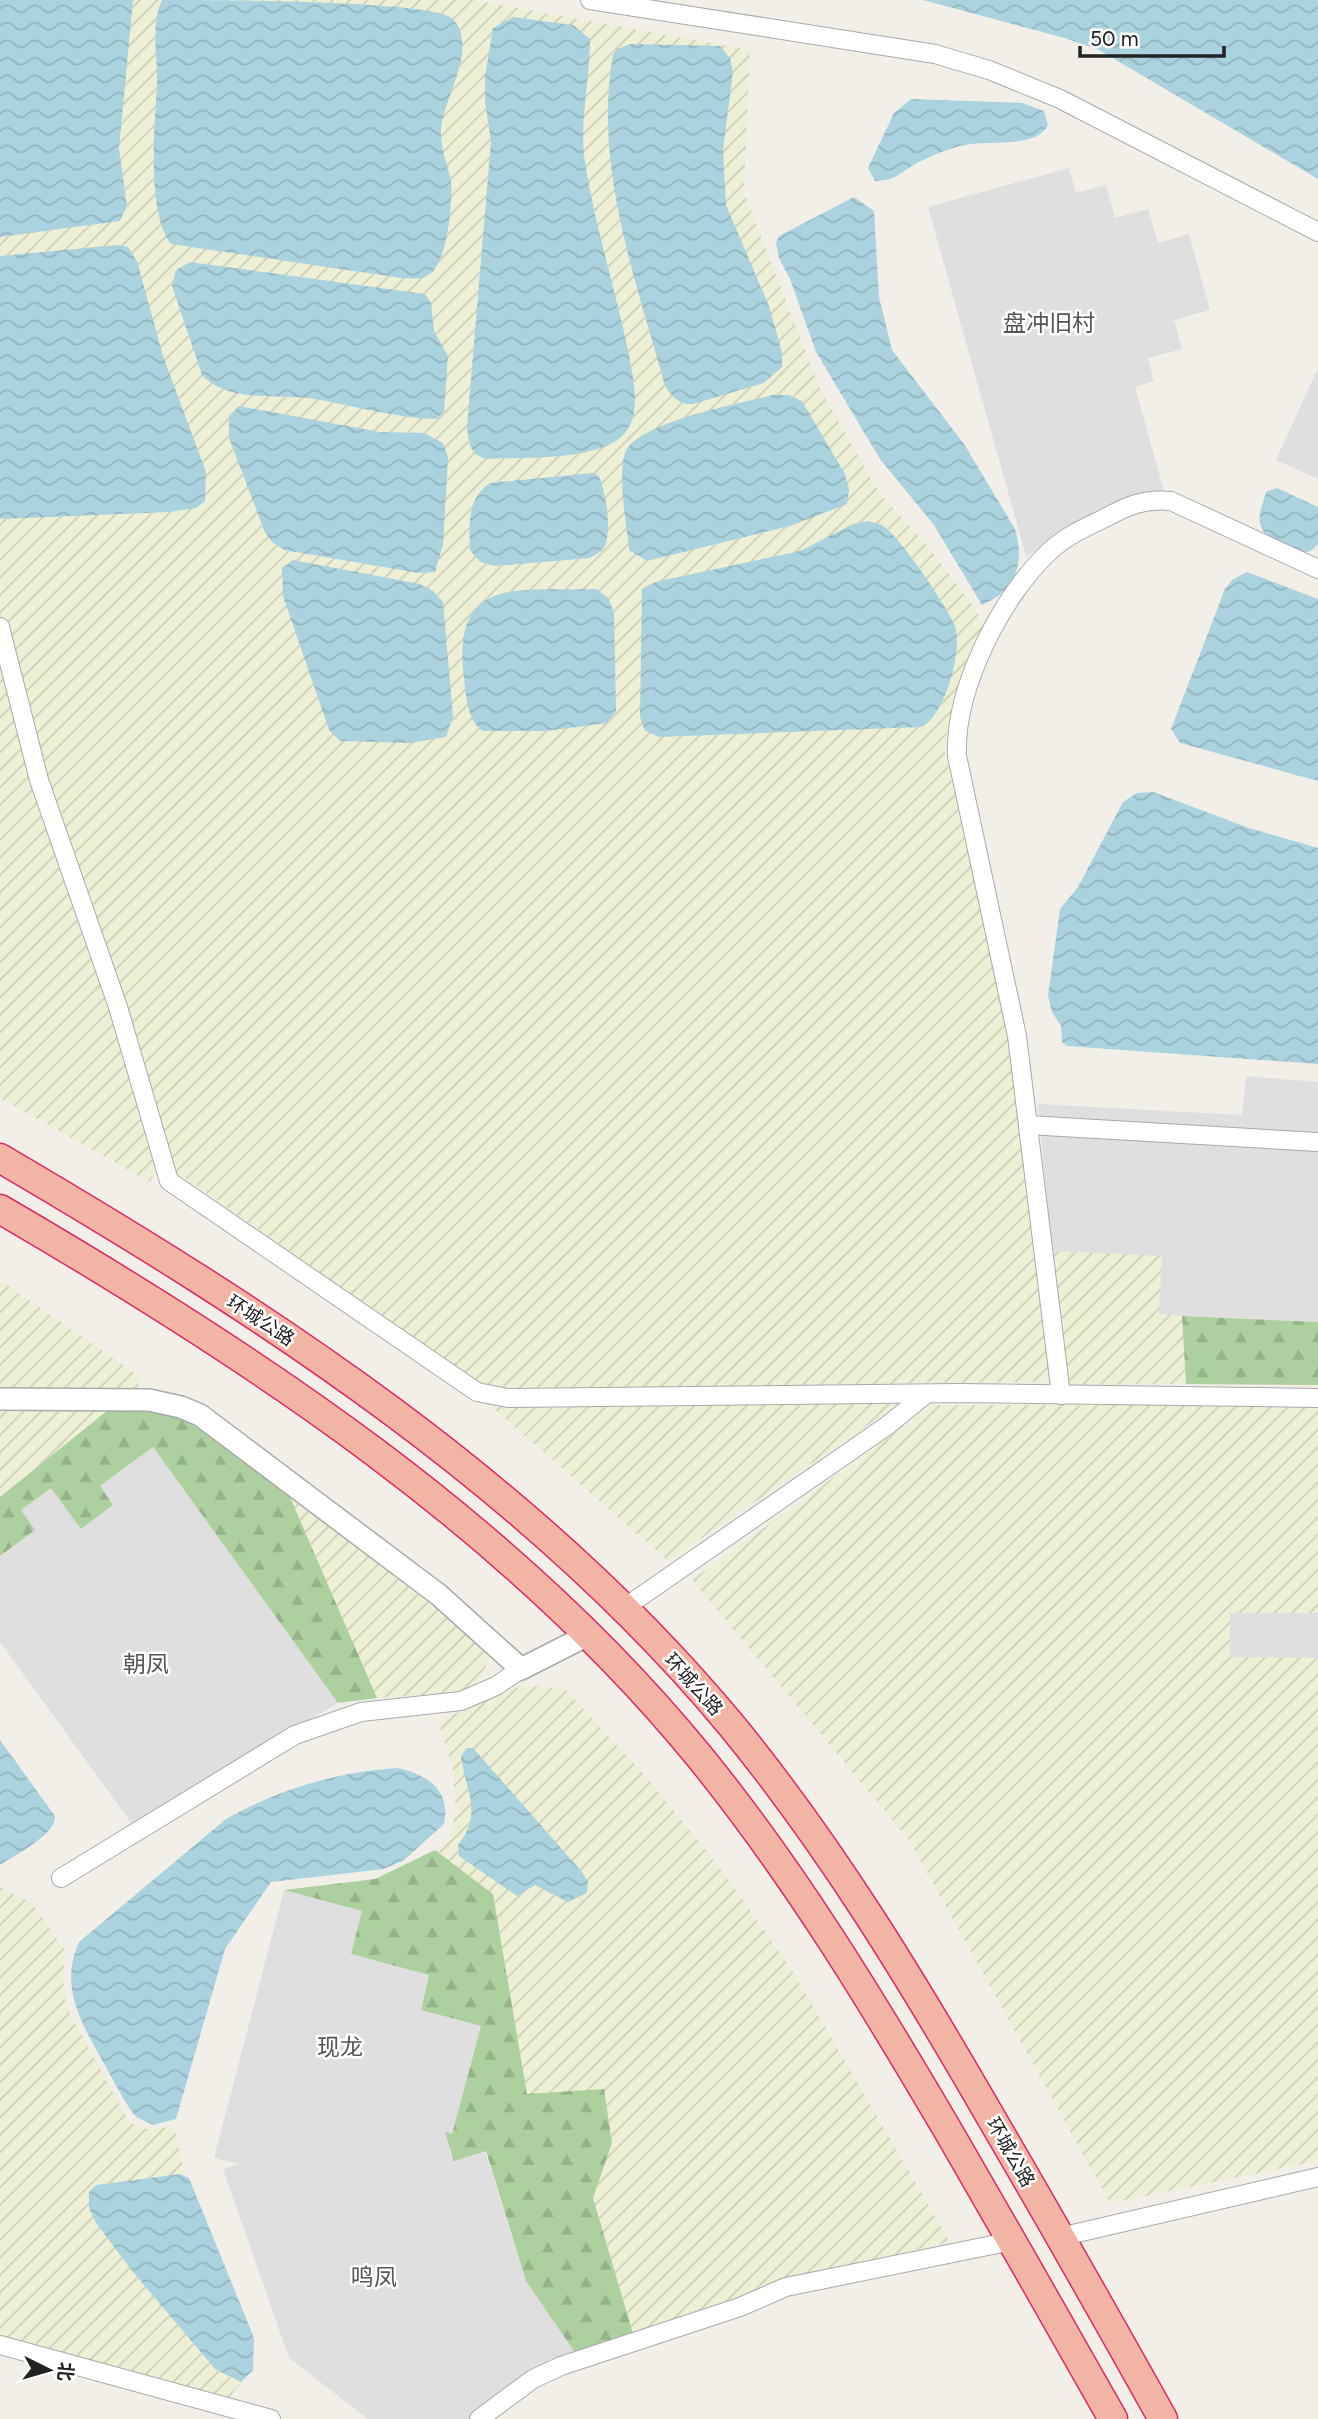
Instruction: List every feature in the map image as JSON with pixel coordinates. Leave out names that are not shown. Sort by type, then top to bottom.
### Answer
[{"type":"highway","name":"环城公路","points":[[0,1158],[208,1285],[297,1344],[423,1434],[500,1494],[624,1608],[729,1724],[842,1874],[936,2023],[1163,2419]]},
{"type":"highway","points":[[0,1209],[272,1381],[397,1470],[471,1528],[588,1635],[696,1753],[806,1900],[863,1987],[1113,2419]]},
{"type":"street","points":[[590,0],[935,54],[981,67],[1060,99],[1318,232]]},
{"type":"street","points":[[1060,1395],[1017,1036],[957,756],[956,734],[960,711],[985,644],[1007,604],[1050,550],[1072,534],[1133,503],[1171,501],[1318,569]]},
{"type":"street","points":[[0,627],[40,780],[118,1007],[169,1181],[483,1395],[508,1398],[926,1394],[1318,1398]]},
{"type":"street","points":[[1028,1125],[1318,1142]]},
{"type":"street","points":[[624,1608],[888,1425],[926,1394]]},
{"type":"street","points":[[0,1399],[149,1400],[181,1407],[200,1415],[439,1595],[521,1669]]},
{"type":"street","points":[[61,1878],[295,1735],[361,1712],[461,1701],[496,1686],[521,1669],[588,1635]]},
{"type":"street","points":[[1060,2237],[1318,2177]]},
{"type":"street","points":[[479,2419],[533,2379],[561,2366],[740,2307],[786,2287],[1012,2241]]},
{"type":"street","points":[[0,2345],[271,2419]]},
{"type":"shaded area","points":[[1069,168],[1076,193],[1106,185],[1115,218],[1148,209],[1158,243],[1189,234],[1210,310],[1174,320],[1182,349],[1148,358],[1154,381],[1135,387],[1164,491],[1137,497],[1026,556],[928,207]]},
{"type":"shaded area","points":[[1318,368],[1318,479],[1276,460]]},
{"type":"shaded area","points":[[1246,1076],[1318,1082],[1318,1322],[1159,1315],[1051,1251],[1038,1104],[1242,1115]]},
{"type":"shaded area","points":[[153,1447],[338,1703],[132,1824],[0,1642],[0,1556],[35,1530],[21,1510],[51,1487],[82,1529],[100,1486]]},
{"type":"shaded area","points":[[1230,1613],[1318,1613],[1318,1658],[1230,1658]]},
{"type":"shaded area","points":[[284,1890],[363,1911],[351,1954],[429,1975],[421,2010],[481,2026],[452,2134],[446,2133],[485,2151],[526,2281],[574,2351],[470,2419],[368,2419],[289,2358],[223,2169],[238,2164],[214,2158]]},
{"type":"green space","points":[[0,0],[473,0],[750,50],[744,192],[819,387],[880,494],[926,544],[977,611],[984,632],[950,717],[944,747],[1009,1036],[1053,1382],[894,1383],[890,1410],[668,1561],[491,1406],[495,1396],[184,1177],[158,1166],[150,1182],[0,1098]]},
{"type":"green space","points":[[1051,1251],[1162,1256],[1159,1314],[1182,1316],[1186,1384],[1066,1385]]},
{"type":"green space","points":[[0,1280],[139,1376],[138,1391],[0,1392]]},
{"type":"green space","points":[[1182,1316],[1318,1322],[1318,1385],[1186,1384]]},
{"type":"green space","points":[[933,1405],[1318,1405],[1318,1613],[1230,1613],[1230,1657],[1318,1658],[1318,2161],[1110,2203],[909,1840],[692,1580]]},
{"type":"green space","points":[[113,1406],[3,1496],[0,1497],[0,1408]]},
{"type":"green space","points":[[113,1406],[139,1407],[194,1421],[290,1497],[377,1698],[338,1703],[153,1447],[100,1486],[113,1505],[81,1529],[51,1488],[21,1510],[35,1530],[0,1556],[0,1497]]},
{"type":"green space","points":[[290,1497],[454,1621],[490,1658],[476,1685],[466,1692],[377,1698]]},
{"type":"green space","points":[[523,1685],[565,1689],[648,1779],[724,1873],[792,1970],[950,2242],[810,2274],[634,2337],[593,2197],[612,2143],[604,2090],[527,2095],[493,1894],[435,1850],[448,1841],[456,1812],[453,1769],[438,1721]]},
{"type":"green space","points":[[435,1850],[493,1894],[527,2094],[604,2089],[612,2143],[593,2198],[634,2337],[574,2351],[526,2281],[486,2151],[454,2161],[445,2132],[452,2134],[481,2026],[421,2010],[429,1975],[351,1954],[362,1911],[284,1890],[375,1879]]},
{"type":"green space","points":[[0,1887],[32,1903],[65,1951],[63,1976],[66,2006],[129,2122],[143,2129],[174,2127],[185,2175],[96,2185],[133,2272],[215,2369],[241,2382],[228,2399],[0,2338]]},
{"type":"water","points":[[0,0],[133,0],[119,149],[127,206],[120,221],[0,237]]},
{"type":"water","points":[[162,0],[362,4],[435,12],[452,18],[460,30],[461,58],[441,130],[451,182],[451,204],[444,248],[434,270],[421,278],[401,278],[171,244],[163,230],[158,211],[154,168],[157,85],[155,31]]},
{"type":"water","points":[[923,0],[1318,0],[1318,179],[1099,50],[1065,38]]},
{"type":"water","points":[[513,17],[573,25],[590,39],[583,147],[594,211],[629,355],[635,405],[625,433],[614,442],[598,449],[539,458],[486,459],[473,451],[467,426],[491,141],[485,102],[485,76],[493,28]]},
{"type":"water","points":[[631,44],[720,46],[730,58],[733,72],[723,150],[726,205],[769,306],[782,352],[782,367],[764,383],[693,404],[676,400],[665,386],[631,264],[613,181],[608,97],[613,55],[617,49]]},
{"type":"water","points":[[911,99],[1022,103],[1044,111],[1048,125],[1042,133],[1033,138],[959,146],[924,159],[894,177],[875,181],[868,168],[894,113]]},
{"type":"water","points":[[854,197],[874,211],[879,297],[892,350],[964,444],[1015,529],[1019,553],[1015,574],[1003,592],[982,605],[934,525],[880,459],[816,352],[790,279],[779,258],[776,243],[779,236]]},
{"type":"water","points":[[117,245],[128,247],[137,261],[163,356],[206,472],[205,501],[196,508],[169,512],[0,519],[0,256]]},
{"type":"water","points":[[190,262],[425,294],[431,303],[434,331],[448,356],[444,412],[436,419],[405,416],[301,397],[240,394],[213,384],[202,375],[172,286],[176,270]]},
{"type":"water","points":[[773,395],[789,395],[802,401],[845,474],[849,489],[847,504],[790,526],[647,561],[629,550],[622,474],[625,453],[633,442],[668,423]]},
{"type":"water","points":[[239,406],[380,432],[424,433],[443,443],[448,457],[443,545],[435,572],[419,573],[284,550],[272,542],[264,530],[229,438],[229,416]]},
{"type":"water","points":[[593,473],[599,476],[602,483],[608,519],[606,543],[597,554],[590,558],[495,566],[480,562],[470,550],[473,504],[482,489],[490,483]]},
{"type":"water","points":[[1277,488],[1318,507],[1318,544],[1310,551],[1287,547],[1274,541],[1262,529],[1260,515],[1266,492]]},
{"type":"water","points":[[868,521],[883,526],[900,543],[934,589],[955,626],[956,650],[950,681],[938,710],[930,721],[921,727],[659,737],[645,731],[640,717],[642,589],[655,582],[800,551],[853,524]]},
{"type":"water","points":[[293,560],[420,584],[433,591],[443,602],[453,716],[446,737],[410,743],[340,741],[329,730],[283,596],[282,568]]},
{"type":"water","points":[[1247,572],[1318,599],[1318,781],[1180,743],[1171,729],[1225,589],[1232,580]]},
{"type":"water","points":[[596,589],[608,598],[614,612],[616,711],[607,723],[546,731],[483,731],[478,727],[468,707],[463,644],[468,620],[480,604],[497,595],[517,591]]},
{"type":"water","points":[[1153,792],[1249,828],[1318,848],[1318,1064],[1067,1046],[1062,1042],[1061,1026],[1052,1012],[1048,996],[1060,909],[1078,887],[1123,802],[1137,793]]},
{"type":"water","points":[[0,1740],[55,1816],[54,1823],[42,1837],[0,1865]]},
{"type":"water","points":[[467,1748],[473,1748],[582,1872],[588,1882],[587,1893],[568,1902],[535,1885],[517,1896],[459,1856],[458,1845],[466,1833],[471,1812],[461,1756]]},
{"type":"water","points":[[398,1768],[419,1775],[435,1786],[444,1802],[444,1824],[404,1860],[384,1869],[271,1882],[225,1949],[176,2119],[153,2125],[136,2117],[94,2046],[75,2003],[71,1974],[79,1942],[226,1819],[246,1808],[331,1778]]},
{"type":"water","points":[[180,2174],[189,2178],[254,2338],[253,2370],[241,2382],[215,2369],[133,2272],[96,2223],[89,2208],[89,2192],[96,2185]]},
{"type":"district","name":"盘冲旧村","points":[[1049,323]]},
{"type":"district","name":"朝凤","points":[[146,1664]]},
{"type":"district","name":"现龙","points":[[340,2047]]},
{"type":"district","name":"鸣凤","points":[[374,2277]]}]
